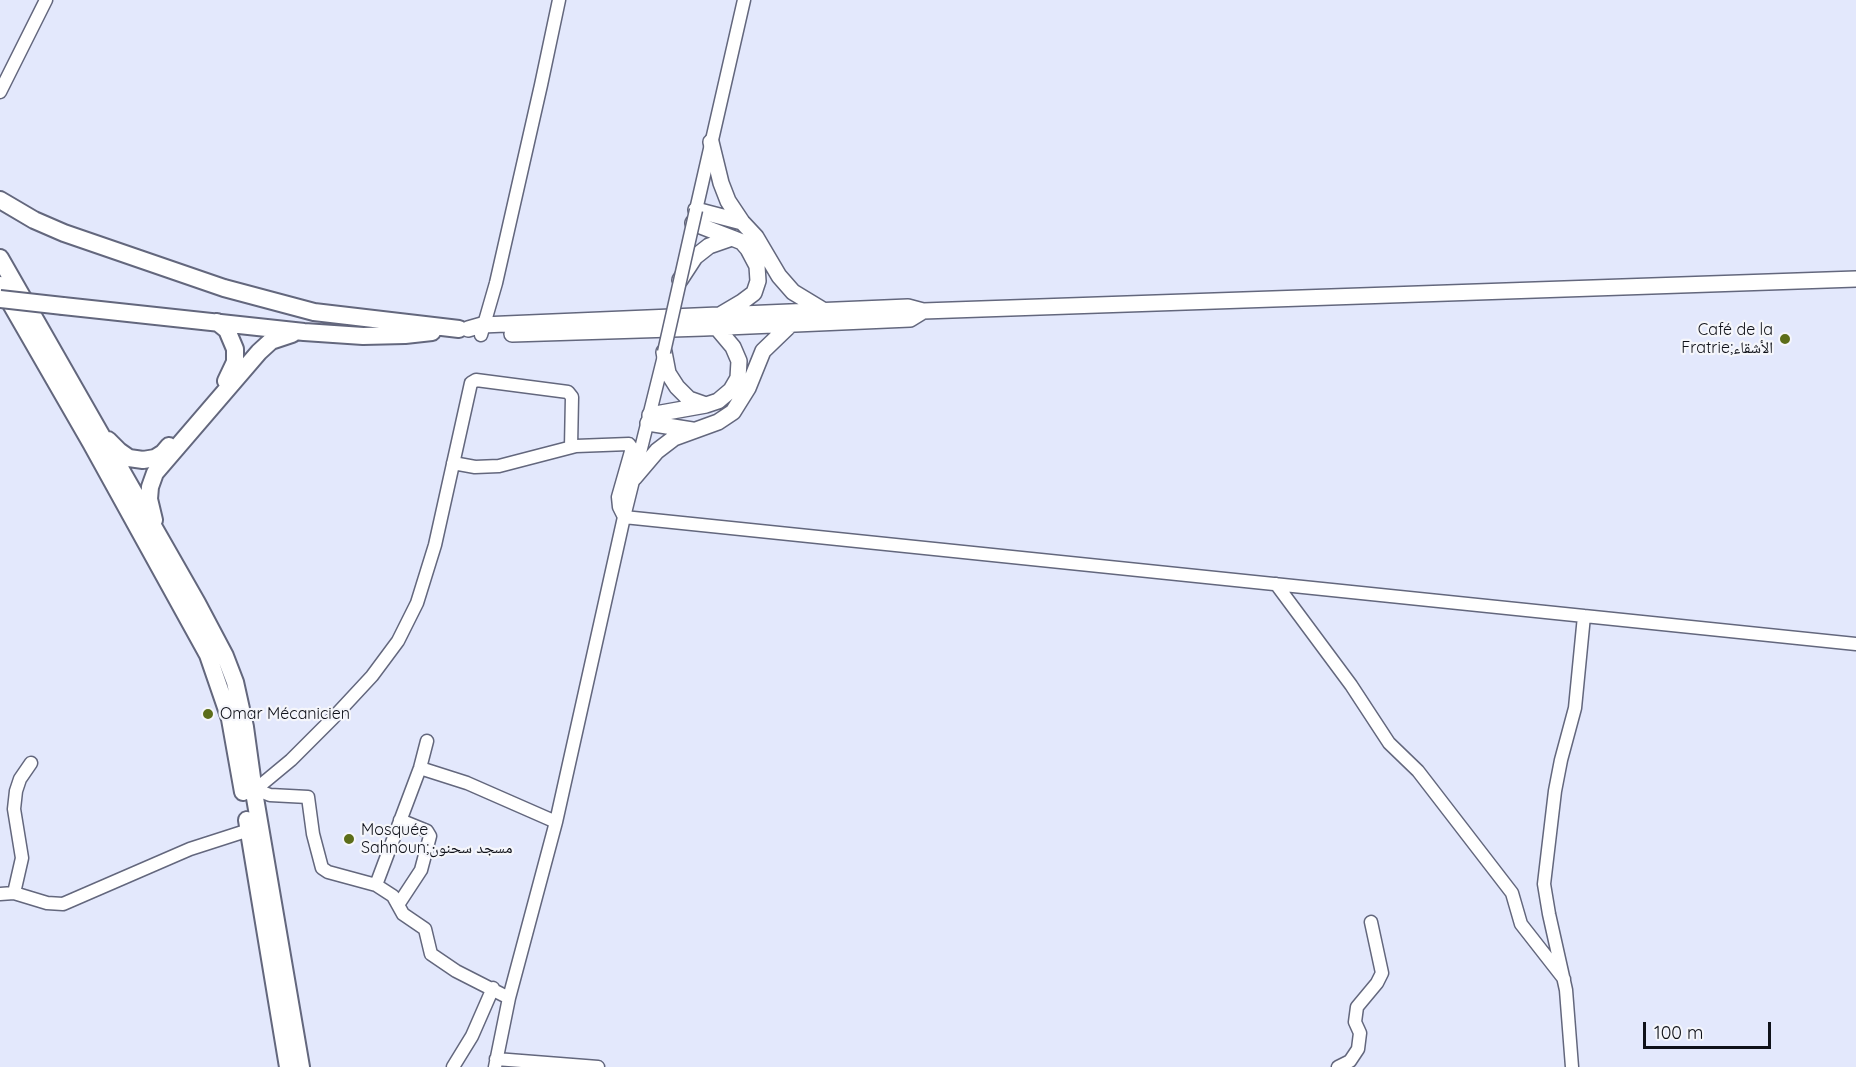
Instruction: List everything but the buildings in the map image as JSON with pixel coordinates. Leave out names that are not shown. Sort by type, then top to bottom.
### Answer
[{"type":"highway","points":[[0,200],[34,220],[64,233],[224,288],[314,312],[473,330]]},
{"type":"highway","points":[[0,258],[197,603],[225,656],[235,682],[245,727],[288,1067]]},
{"type":"highway","points":[[0,285],[92,443],[208,655],[252,793],[249,830],[301,1067]]},
{"type":"highway","points":[[0,299],[304,332],[363,336],[473,330]]},
{"type":"highway","points":[[95,426],[129,458],[143,460],[155,458],[163,453],[232,371],[235,349],[227,330],[217,322]]},
{"type":"highway","points":[[160,541],[149,499],[155,473],[259,352],[279,337],[304,332]]},
{"type":"main road","points":[[711,142],[721,183],[728,201],[741,222],[756,237],[779,276],[793,292],[826,312]]},
{"type":"main road","points":[[694,217],[742,242],[757,266],[758,281],[754,292],[717,322]]},
{"type":"main road","points":[[694,217],[741,222]]},
{"type":"main road","points":[[680,280],[695,257],[709,246],[732,238]]},
{"type":"main road","points":[[473,330],[717,322],[908,307],[923,311],[1856,279]]},
{"type":"main road","points":[[717,322],[790,325],[910,319],[923,311]]},
{"type":"main road","points":[[649,419],[718,401],[731,390],[738,378],[739,361],[733,346],[717,322]]},
{"type":"main road","points":[[634,478],[657,451],[674,438],[718,422],[733,412],[748,388],[763,351],[790,325]]},
{"type":"main road","points":[[664,352],[668,373],[677,387],[690,399],[706,405]]},
{"type":"main road","points":[[649,419],[694,430]]},
{"type":"street","points":[[0,92],[46,0]]},
{"type":"street","points":[[473,330],[498,272],[559,0]]},
{"type":"street","points":[[598,1067],[496,1063],[509,998],[556,822],[744,0]]},
{"type":"street","points":[[252,793],[291,760],[333,718],[372,676],[398,641],[417,603],[435,545],[471,383],[476,380],[570,393],[572,397],[571,447]]},
{"type":"street","points":[[453,463],[475,467],[499,466],[571,447],[629,444],[631,446],[618,497],[619,507],[624,517]]},
{"type":"street","points":[[624,517],[1856,644]]},
{"type":"street","points":[[1276,584],[1351,685],[1389,743],[1418,771],[1512,893],[1521,924],[1564,979]]},
{"type":"street","points":[[1570,1067],[1564,979],[1548,914],[1544,884],[1555,791],[1575,708],[1584,616]]},
{"type":"street","points":[[376,885],[420,768],[427,741]]},
{"type":"street","points":[[14,893],[22,858],[14,809],[16,791],[20,779],[31,763]]},
{"type":"street","points":[[420,768],[467,783],[556,822]]},
{"type":"street","points":[[252,793],[308,796],[313,834],[322,868],[328,872],[376,885],[393,896],[404,914],[424,929],[431,954],[456,971],[509,998]]},
{"type":"street","points":[[398,905],[421,870],[430,836],[427,831],[400,820]]},
{"type":"street","points":[[0,894],[14,893],[47,903],[63,904],[190,849],[249,830]]},
{"type":"street","points":[[1338,1067],[1350,1060],[1358,1049],[1360,1033],[1355,1022],[1357,1007],[1377,983],[1382,973],[1371,922]]},
{"type":"street","points":[[453,1067],[472,1036],[493,988]]},
{"type":"place","name":"Café de la Fratrie;الأشقاء","points":[[1785,339]]},
{"type":"place","name":"Omar Mécanicien","points":[[208,714]]},
{"type":"place","name":"Mosquée Sahnoun;مسجد سحنون","points":[[349,839]]}]
